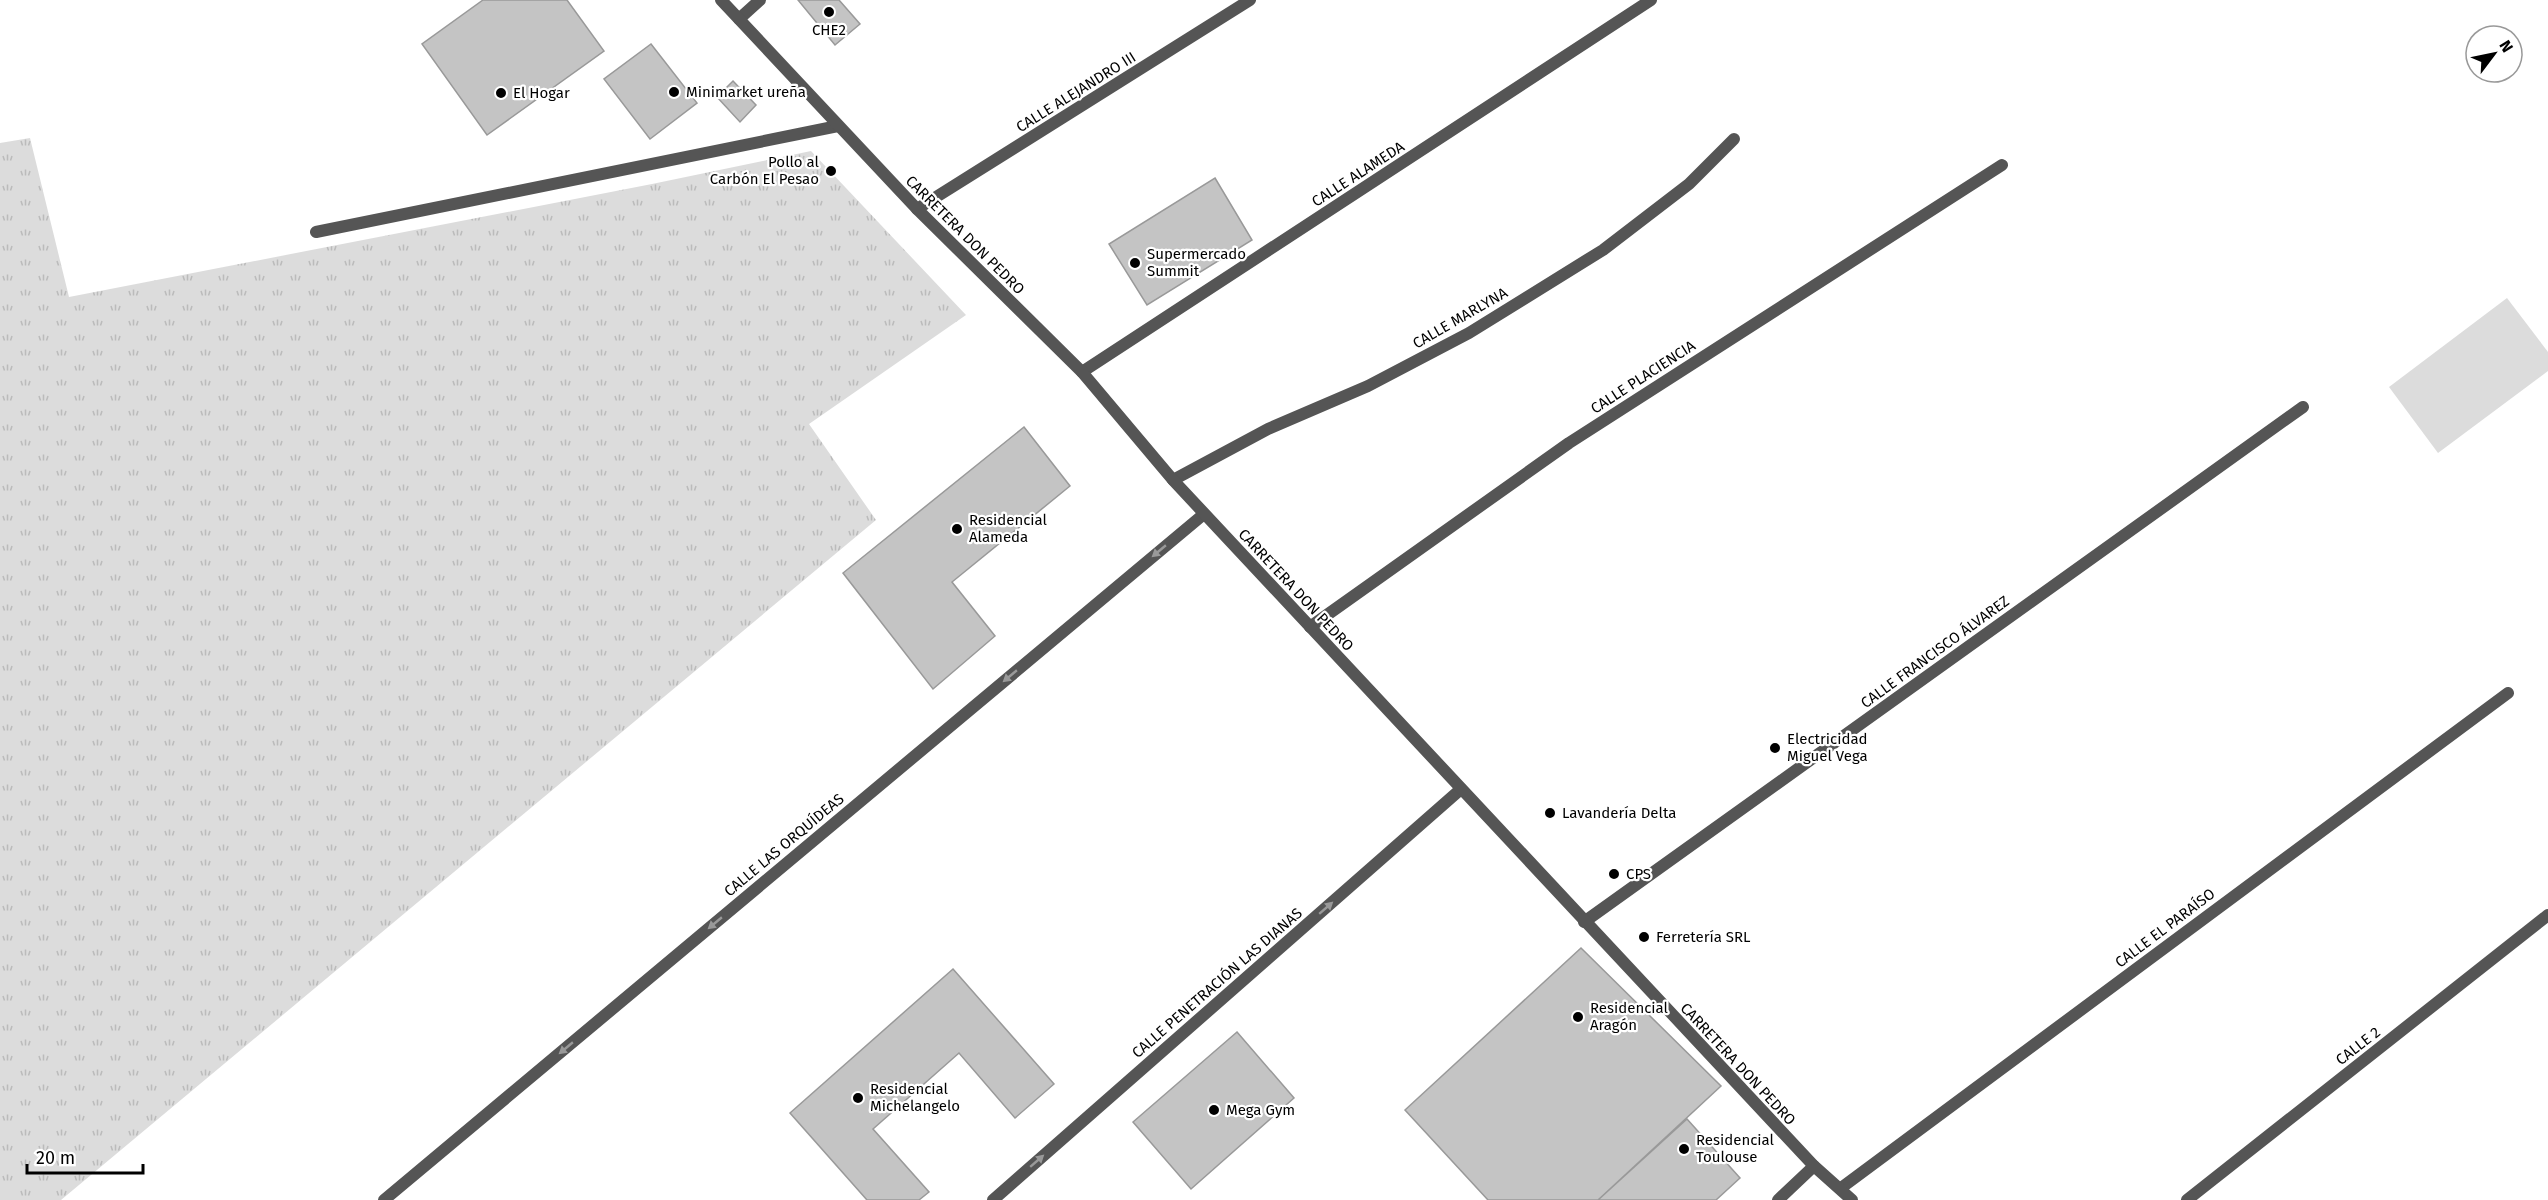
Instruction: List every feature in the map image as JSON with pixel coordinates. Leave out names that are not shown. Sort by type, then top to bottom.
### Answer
[{"type":"street","name":"CARRETERA DON PEDRO","points":[[721,0],[917,209],[1082,372],[1204,514],[1814,1166],[1852,1200]]},
{"type":"street","points":[[738,19],[760,0]]},
{"type":"street","name":"CALLE ALEJANDRO III","points":[[917,209],[1250,0]]},
{"type":"street","name":"CALLE ALAMEDA","points":[[1082,372],[1651,0]]},
{"type":"street","points":[[316,232],[837,126]]},
{"type":"street","name":"CALLE MARLYNA","points":[[1173,480],[1268,429],[1368,386],[1478,327],[1603,250],[1689,184],[1734,139]]},
{"type":"street","name":"CALLE PLACIENCIA","points":[[1310,627],[1569,443],[2002,165]]},
{"type":"street","name":"CALLE FRANCISCO ÁLVAREZ","points":[[1584,922],[2303,406]]},
{"type":"street","name":"CALLE LAS ORQUÍDEAS","points":[[384,1200],[1204,514]]},
{"type":"street","name":"CALLE EL PARAÍSO","points":[[1841,1188],[2508,693]]},
{"type":"street","name":"CALLE PENETRACIÓN LAS DIANAS","points":[[993,1200],[1461,789]]},
{"type":"street","name":"CALLE 2","points":[[2187,1200],[2548,915]]},
{"type":"street","points":[[1778,1200],[1814,1166]]},
{"type":"green space","points":[[30,138],[69,297],[811,151],[966,315],[809,424],[876,520],[61,1200],[0,1200],[0,143]]},
{"type":"green space","points":[[2507,298],[2548,352],[2548,371],[2438,453],[2389,387]]},
{"type":"building","name":"El Hogar","points":[[483,0],[567,0],[604,51],[487,135],[422,44]]},
{"type":"building","name":"CHE2","points":[[798,0],[839,0],[860,24],[835,45]]},
{"type":"building","points":[[651,44],[697,103],[650,139],[604,79]]},
{"type":"building","points":[[733,81],[756,105],[740,122],[717,97]]},
{"type":"building","points":[[1215,178],[1252,240],[1147,305],[1109,244]]},
{"type":"building","name":"Residencial Alameda","points":[[1024,427],[1070,486],[952,582],[995,636],[933,689],[843,573]]},
{"type":"building","name":"Residencial Aragón","points":[[1581,948],[1721,1086],[1598,1200],[1488,1200],[1405,1110]]},
{"type":"building","name":"Residencial Michelangelo","points":[[953,969],[1054,1084],[1015,1118],[959,1053],[873,1129],[929,1192],[919,1200],[867,1200],[790,1113]]},
{"type":"building","name":"Mega Gym","points":[[1237,1032],[1294,1098],[1191,1189],[1133,1122]]},
{"type":"building","name":"Residencial Toulouse","points":[[1687,1119],[1740,1178],[1716,1200],[1598,1200]]},
{"type":"place","name":"CHE2","points":[[829,12]]},
{"type":"place","name":"Minimarket ureña","points":[[674,92]]},
{"type":"place","name":"El Hogar","points":[[501,93]]},
{"type":"place","name":"Pollo al Carbón El Pesao","points":[[831,171]]},
{"type":"place","name":"Supermercado Summit","points":[[1135,263]]},
{"type":"place","name":"Residencial Alameda","points":[[957,529]]},
{"type":"place","name":"Electricidad Miguel Vega","points":[[1775,748]]},
{"type":"place","name":"Lavandería Delta","points":[[1550,813]]},
{"type":"place","name":"CPS","points":[[1614,874]]},
{"type":"place","name":"Ferretería SRL","points":[[1644,937]]},
{"type":"place","name":"Residencial Aragón","points":[[1578,1017]]},
{"type":"place","name":"Residencial Michelangelo","points":[[858,1098]]},
{"type":"place","name":"Mega Gym","points":[[1214,1110]]},
{"type":"place","name":"Residencial Toulouse","points":[[1684,1149]]}]
